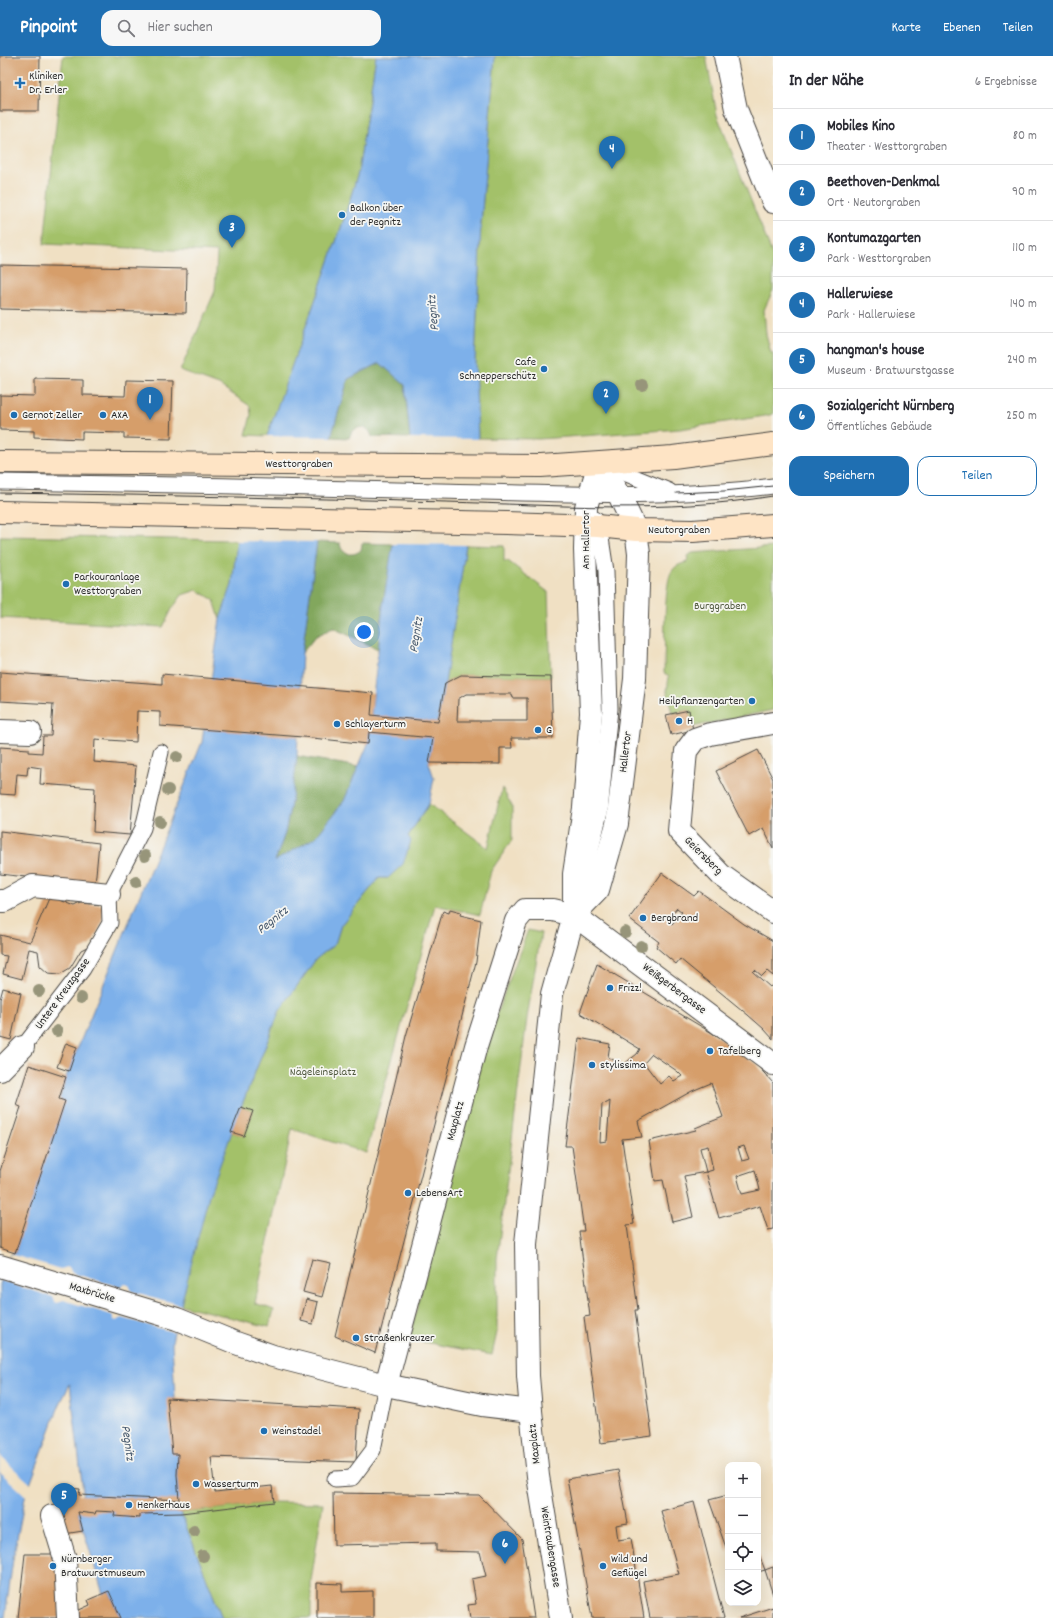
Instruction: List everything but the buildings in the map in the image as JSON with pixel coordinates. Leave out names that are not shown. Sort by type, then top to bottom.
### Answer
[{"type":"main road","points":[[598,463],[673,457],[773,444]]},
{"type":"main road","name":"Westtorgraben","points":[[0,462],[509,466],[598,463]]},
{"type":"main road","points":[[0,512],[506,523],[585,510]]},
{"type":"main road","name":"Neutorgraben","points":[[585,510],[636,530],[693,531],[773,525]]},
{"type":"street","points":[[724,56],[736,109],[773,202]]},
{"type":"street","points":[[598,463],[619,495],[636,530]]},
{"type":"street","name":"Am Hallertor","points":[[598,463],[585,510],[591,713],[600,815]]},
{"type":"street","name":"Hallertor","points":[[600,815],[635,679],[639,554],[636,530]]},
{"type":"street","name":"Geiersberg","points":[[773,723],[710,734],[695,739],[686,752],[679,831],[721,875],[773,912]]},
{"type":"street","points":[[0,731],[30,732]]},
{"type":"street","name":"Maxplatz","points":[[574,915],[598,890],[600,815]]},
{"type":"street","name":"Maxplatz","points":[[538,1476],[528,1376],[526,1244],[552,994],[574,915],[574,874],[600,815]]},
{"type":"street","points":[[0,901],[5,901],[33,886],[109,894]]},
{"type":"street","name":"Maxplatz","points":[[386,1385],[476,1046],[516,921],[525,910],[553,910],[574,915]]},
{"type":"street","name":"Weißgerbergasse","points":[[574,915],[773,1064]]},
{"type":"street","name":"Untere Kreuzgasse","points":[[0,1070],[23,1048]]},
{"type":"street","name":"Maxbrücke","points":[[3,1267],[177,1319],[273,1356],[321,1368]]},
{"type":"street","name":"Maxplatz","points":[[321,1368],[386,1385],[482,1405],[531,1411]]},
{"type":"street","name":"Weintraubengasse","points":[[538,1476],[561,1618]]},
{"type":"street","points":[[52,1516],[65,1559],[67,1610]]},
{"type":"lane","points":[[598,463],[676,493]]},
{"type":"lane","points":[[0,482],[508,492],[585,510],[619,495],[724,491],[773,486]]},
{"type":"lane","name":"Am Hallertor","points":[[585,510],[604,551],[606,571],[610,709]]},
{"type":"lane","name":"Hallertor","points":[[600,815],[610,709]]},
{"type":"lane","name":"Untere Kreuzgasse","points":[[23,1048],[83,969],[110,923],[109,894],[143,828],[161,752]]},
{"type":"lane","points":[[335,1480],[352,1478],[373,1450],[386,1385]]},
{"type":"green space","points":[[63,56],[376,56],[358,173],[343,222],[267,436],[246,435],[251,415],[250,406],[219,385],[180,371],[215,291],[217,252],[44,244]]},
{"type":"green space","points":[[495,56],[706,56],[717,115],[773,256],[773,290],[764,310],[766,334],[771,353],[773,353],[773,414],[680,429],[539,439],[478,438],[475,362],[481,223]]},
{"type":"green space","points":[[380,363],[405,385],[410,438],[372,437],[371,433],[367,429],[361,427],[352,431],[349,438],[331,437],[348,379]]},
{"type":"green space","points":[[0,536],[237,541],[232,585],[220,619],[214,600],[197,590],[182,595],[172,609],[163,627],[0,618]]},
{"type":"green space","points":[[317,542],[340,543],[343,550],[348,554],[354,554],[361,550],[362,543],[393,544],[383,605],[378,649],[333,628],[316,636],[302,653]]},
{"type":"green space","points":[[466,545],[504,546],[504,561],[508,561],[548,592],[551,677],[461,675],[445,683]]},
{"type":"green space","name":"Burggraben","points":[[773,547],[773,710],[692,727],[689,710],[672,713],[667,692],[669,676],[664,673],[667,589],[672,571],[677,566],[687,562],[688,556],[692,553]]},
{"type":"green space","points":[[297,756],[359,767],[344,801],[316,837],[275,862],[285,833],[292,798]]},
{"type":"green space","name":"Nägeleinsplatz","points":[[502,788],[512,806],[512,840],[491,871],[480,915],[435,905],[366,1153],[292,1129],[255,1303],[274,1310],[269,1327],[181,1305],[209,1195],[231,1132],[244,1136],[253,1111],[241,1107],[280,1010],[316,959],[335,944],[341,925],[379,878],[388,878],[408,836],[429,804],[488,848]]},
{"type":"green space","points":[[528,930],[541,933],[527,1018],[497,1259],[497,1332],[492,1355],[409,1339],[484,1047]]},
{"type":"green space","points":[[274,1502],[323,1503],[311,1581],[311,1618],[222,1618],[181,1513]]},
{"type":"water","name":"Pegnitz","points":[[376,56],[495,56],[481,223],[475,362],[478,438],[466,545],[445,683],[429,763],[434,778],[429,804],[408,836],[411,841],[403,864],[388,878],[379,878],[341,925],[335,944],[316,959],[280,1010],[241,1107],[209,1195],[174,1332],[172,1342],[178,1454],[177,1475],[181,1513],[222,1618],[121,1618],[109,1591],[103,1594],[78,1512],[83,1491],[70,1384],[59,1406],[25,1498],[13,1559],[5,1618],[0,1618],[0,1285],[10,1254],[15,1253],[66,1077],[202,742],[220,619],[232,585],[237,541],[267,436],[343,222],[358,173]],"holes":[[[380,363],[405,385],[410,438],[383,605],[368,744],[344,801],[316,837],[275,861],[285,833],[292,798],[297,756],[302,653],[331,437],[348,379]]]},
{"type":"pier","points":[[265,436],[333,437],[319,542],[235,541]]},
{"type":"pier","points":[[408,438],[480,439],[468,545],[391,544]]},
{"type":"pier","points":[[10,1254],[61,1269],[69,1267],[72,1273],[120,1287],[125,1284],[128,1285],[131,1291],[181,1305],[173,1332],[122,1318],[117,1321],[114,1320],[112,1315],[63,1300],[58,1303],[55,1302],[53,1297],[2,1281]]},
{"type":"pier","points":[[0,1456],[32,1485],[28,1498],[0,1472]]},
{"type":"tram line","points":[[676,493],[724,491],[773,486]]},
{"type":"tram line","points":[[0,493],[335,499],[610,507],[692,505],[732,502],[773,496]]},
{"type":"place","name":"Kliniken Dr. Erler","points":[[20,83]]},
{"type":"place","name":"Hallerwiese","points":[[612,169]]},
{"type":"place","name":"Balkon über der Pegnitz","points":[[342,215]]},
{"type":"place","name":"Kontumazgarten","points":[[232,248]]},
{"type":"place","name":"Cafe Schnepperschütz","points":[[544,369]]},
{"type":"place","name":"Beethoven-Denkmal","points":[[606,414]]},
{"type":"place","name":"Gernot Zeller","points":[[14,415]]},
{"type":"place","name":"AXA","points":[[103,415]]},
{"type":"place","name":"Mobiles Kino","points":[[150,420]]},
{"type":"place","name":"Parkouranlage Westtorgraben","points":[[66,584]]},
{"type":"place","name":"Heilpflanzengarten","points":[[752,701]]},
{"type":"place","name":"H","points":[[679,721]]},
{"type":"place","name":"Schlayerturm","points":[[337,724]]},
{"type":"place","name":"G","points":[[538,730]]},
{"type":"place","name":"Bergbrand","points":[[643,918]]},
{"type":"place","name":"Frizz!","points":[[610,988]]},
{"type":"place","name":"Tafelberg","points":[[710,1051]]},
{"type":"place","name":"stylissima","points":[[592,1065]]},
{"type":"place","name":"LebensArt","points":[[408,1193]]},
{"type":"place","name":"Straßenkreuzer","points":[[356,1338]]},
{"type":"place","name":"Weinstadel","points":[[264,1431]]},
{"type":"place","name":"Wasserturm","points":[[196,1484]]},
{"type":"place","name":"Henkerhaus","points":[[129,1505]]},
{"type":"place","name":"hangman's house","points":[[64,1516]]},
{"type":"place","name":"Sozialgericht Nürnberg","points":[[505,1564]]},
{"type":"place","name":"Nürnberger Bratwurstmuseum","points":[[53,1566]]},
{"type":"place","name":"Wild und Geflügel","points":[[603,1566]]}]
